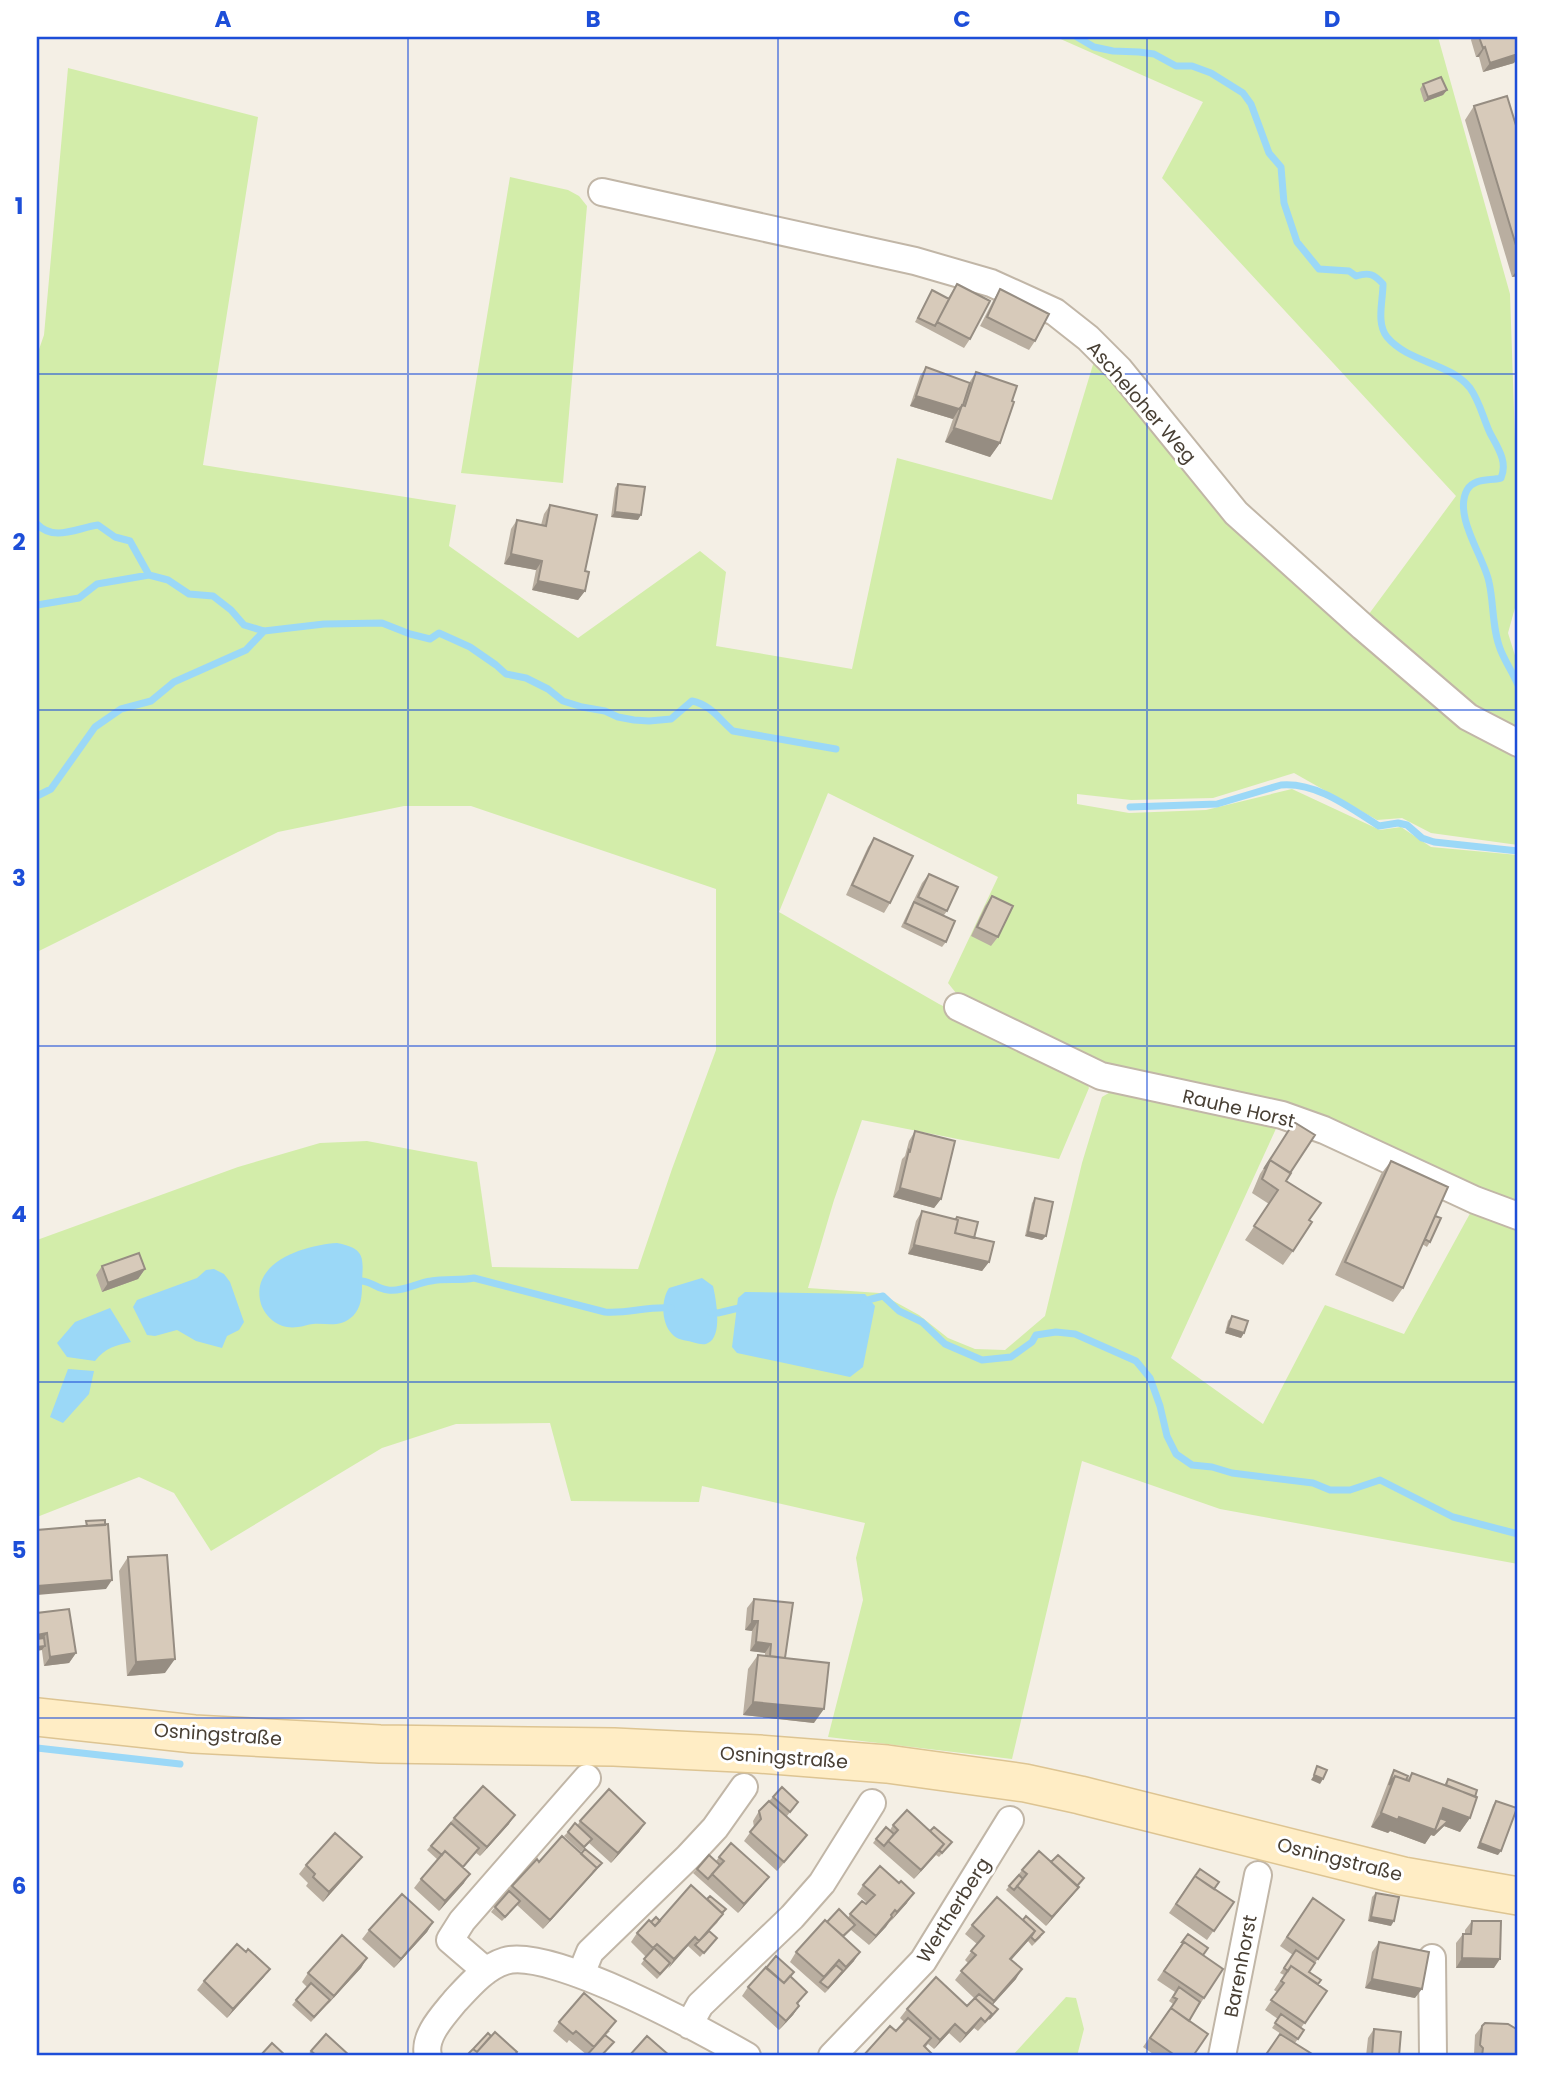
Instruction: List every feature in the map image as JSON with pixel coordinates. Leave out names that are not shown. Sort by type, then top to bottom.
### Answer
[{"type":"street","name":"Ascheloher Weg","points":[[602,192],[915,261],[991,283],[1055,312],[1088,338],[1119,369],[1236,513],[1468,717],[1518,743]]},
{"type":"street","name":"Rauhe Horst","points":[[958,1007],[1101,1076],[1282,1115],[1324,1130],[1475,1200],[1518,1216]]},
{"type":"street","name":"Osningstraße","points":[[37,1717],[194,1734],[380,1744],[614,1747],[887,1764],[1025,1783],[1121,1804],[1403,1875],[1518,1896]]},
{"type":"street","points":[[485,1971],[450,1940],[462,1921],[587,1778]]},
{"type":"street","points":[[581,1975],[590,1952],[715,1829],[744,1787]]},
{"type":"street","points":[[689,2025],[700,2005],[792,1917],[822,1883],[872,1803]]},
{"type":"street","name":"Wertherberg","points":[[832,2056],[923,1961],[1010,1820]]},
{"type":"street","name":"Barenhorst","points":[[1222,2056],[1258,1875]]},
{"type":"street","points":[[1432,1958],[1433,2056]]},
{"type":"street","points":[[428,2056],[426,2048],[434,2027],[457,1999],[485,1971],[507,1960],[534,1961],[581,1975],[629,1994],[747,2056]]},
{"type":"green space","points":[[1056,37],[1438,37],[1510,294],[1518,597],[1508,633],[1518,665],[1518,732],[1473,708],[1366,618],[1456,496],[1162,178],[1203,102]]},
{"type":"green space","points":[[68,68],[258,117],[203,465],[456,505],[449,546],[578,638],[700,551],[726,572],[716,646],[852,669],[897,458],[1052,500],[1095,358],[1223,511],[1358,634],[1464,724],[1518,753],[1518,845],[1431,833],[1402,818],[1377,820],[1294,773],[1213,798],[1131,800],[1077,794],[1077,804],[1129,813],[1206,810],[1292,789],[1380,830],[1401,827],[1431,847],[1518,855],[1518,1208],[1285,1109],[1077,1057],[960,998],[948,983],[998,877],[828,793],[779,912],[939,1004],[1084,1077],[1089,1088],[1059,1159],[862,1120],[834,1200],[808,1288],[879,1293],[919,1315],[948,1338],[975,1349],[1005,1350],[1045,1316],[1082,1163],[1102,1097],[1119,1087],[1280,1120],[1171,1358],[1263,1424],[1325,1305],[1404,1334],[1473,1208],[1518,1225],[1518,1564],[1220,1509],[1082,1461],[1012,1759],[828,1737],[863,1600],[856,1558],[865,1523],[702,1486],[699,1502],[571,1501],[550,1423],[456,1424],[382,1448],[211,1551],[174,1493],[139,1477],[37,1517],[37,1240],[238,1167],[320,1143],[367,1141],[477,1162],[492,1267],[638,1269],[716,1050],[716,889],[471,806],[404,806],[278,832],[37,952],[37,355],[44,335]]},
{"type":"green space","points":[[510,177],[568,190],[579,196],[587,206],[563,483],[461,473]]},
{"type":"green space","points":[[1066,1997],[1076,1998],[1084,2029],[1077,2056],[1012,2056]]},
{"type":"water","points":[[337,1243],[354,1249],[362,1257],[361,1298],[353,1316],[339,1324],[311,1324],[300,1327],[286,1327],[270,1319],[261,1304],[260,1289],[263,1277],[271,1267],[296,1252]]},
{"type":"water","points":[[214,1269],[224,1274],[230,1282],[244,1322],[239,1330],[227,1336],[222,1348],[196,1341],[177,1330],[155,1336],[147,1335],[133,1307],[137,1300]]},
{"type":"water","points":[[702,1278],[713,1286],[717,1317],[716,1333],[713,1339],[705,1344],[681,1340],[674,1336],[668,1329],[663,1311],[669,1288]]},
{"type":"water","points":[[745,1292],[865,1294],[875,1306],[863,1367],[850,1377],[737,1353],[732,1347],[738,1298]]},
{"type":"water","points":[[110,1308],[131,1342],[111,1348],[95,1361],[67,1357],[57,1343],[75,1322]]},
{"type":"water","points":[[68,1369],[94,1371],[89,1394],[63,1423],[50,1417]]},
{"type":"building","points":[[1479,37],[1518,37],[1518,54],[1490,63]]},
{"type":"building","points":[[1441,77],[1447,90],[1428,97],[1423,84]]},
{"type":"building","points":[[1507,96],[1518,132],[1518,252],[1474,106]]},
{"type":"building","points":[[957,284],[990,301],[970,339],[937,322]]},
{"type":"building","points":[[1000,289],[1049,314],[1035,341],[987,317]]},
{"type":"building","points":[[932,290],[949,299],[935,326],[918,318]]},
{"type":"building","points":[[926,367],[970,383],[963,405],[959,409],[916,396]]},
{"type":"building","points":[[976,372],[1017,386],[1000,443],[954,428],[962,405],[965,406]]},
{"type":"building","points":[[618,484],[645,487],[641,515],[615,512]]},
{"type":"building","points":[[550,505],[597,515],[585,571],[589,572],[585,591],[538,581],[542,561],[511,554],[517,520],[546,526]]},
{"type":"building","points":[[874,838],[913,856],[890,903],[852,885]]},
{"type":"building","points":[[929,874],[958,887],[947,911],[918,897]]},
{"type":"building","points":[[992,896],[1013,906],[998,937],[977,927]]},
{"type":"building","points":[[914,902],[955,921],[946,942],[905,923]]},
{"type":"building","points":[[1294,1122],[1315,1135],[1290,1173],[1270,1160],[1264,1169]]},
{"type":"building","points":[[915,1131],[955,1141],[941,1199],[900,1188]]},
{"type":"building","points":[[1270,1160],[1291,1173],[1286,1181],[1321,1203],[1293,1251],[1254,1226],[1278,1190],[1262,1179]]},
{"type":"building","points":[[1391,1161],[1448,1187],[1403,1288],[1345,1262]]},
{"type":"building","points":[[1035,1198],[1053,1202],[1046,1236],[1028,1232]]},
{"type":"building","points":[[922,1211],[958,1220],[955,1233],[994,1242],[989,1262],[914,1245]]},
{"type":"building","points":[[1435,1216],[1441,1218],[1430,1242],[1425,1239]]},
{"type":"building","points":[[957,1217],[978,1222],[974,1238],[955,1233]]},
{"type":"building","points":[[139,1253],[145,1269],[108,1283],[102,1266]]},
{"type":"building","points":[[1232,1316],[1248,1321],[1244,1333],[1228,1328]]},
{"type":"building","points":[[105,1520],[105,1525],[87,1526],[86,1521]]},
{"type":"building","points":[[108,1524],[112,1580],[37,1586],[37,1530]]},
{"type":"building","points":[[167,1555],[175,1659],[136,1662],[128,1557]]},
{"type":"building","points":[[754,1599],[793,1603],[785,1658],[770,1656],[771,1644],[756,1642],[758,1621],[752,1621]]},
{"type":"building","points":[[69,1609],[76,1653],[50,1657],[47,1633],[37,1635],[37,1613]]},
{"type":"building","points":[[44,1638],[45,1646],[37,1647],[37,1639]]},
{"type":"building","points":[[758,1655],[829,1663],[824,1709],[753,1702]]},
{"type":"building","points":[[1317,1766],[1327,1770],[1323,1779],[1314,1775]]},
{"type":"building","points":[[1394,1770],[1408,1776],[1406,1780],[1395,1776],[1389,1785]]},
{"type":"building","points":[[1412,1773],[1477,1797],[1470,1818],[1443,1808],[1435,1830],[1381,1813],[1395,1776],[1409,1781]]},
{"type":"building","points":[[1448,1779],[1477,1790],[1475,1797],[1446,1785]]},
{"type":"building","points":[[483,1786],[515,1815],[487,1847],[454,1818]]},
{"type":"building","points":[[782,1787],[798,1802],[790,1812],[773,1797]]},
{"type":"building","points":[[609,1789],[645,1823],[618,1853],[580,1821]]},
{"type":"building","points":[[769,1801],[807,1835],[784,1862],[750,1832],[761,1819],[759,1811]]},
{"type":"building","points":[[1496,1801],[1517,1808],[1501,1851],[1480,1843]]},
{"type":"building","points":[[907,1810],[944,1844],[921,1870],[888,1841],[898,1830],[893,1825]]},
{"type":"building","points":[[1440,1818],[1448,1821],[1437,1831],[1435,1830]]},
{"type":"building","points":[[451,1823],[479,1848],[463,1867],[445,1851],[442,1855],[431,1846]]},
{"type":"building","points":[[575,1823],[592,1839],[584,1847],[568,1832]]},
{"type":"building","points":[[886,1827],[894,1834],[884,1846],[876,1839]]},
{"type":"building","points":[[934,1827],[952,1842],[942,1853],[939,1850],[944,1844],[930,1831]]},
{"type":"building","points":[[335,1833],[362,1857],[329,1892],[313,1877],[315,1874],[306,1865]]},
{"type":"building","points":[[562,1836],[597,1868],[550,1920],[512,1886],[537,1859],[539,1862]]},
{"type":"building","points":[[731,1843],[769,1877],[744,1904],[712,1874],[724,1861],[719,1857]]},
{"type":"building","points":[[585,1849],[602,1863],[597,1868],[581,1854]]},
{"type":"building","points":[[445,1851],[470,1874],[445,1901],[421,1879]]},
{"type":"building","points":[[1039,1851],[1079,1887],[1052,1917],[1017,1886],[1027,1874],[1022,1870]]},
{"type":"building","points":[[709,1855],[720,1865],[708,1879],[697,1869]]},
{"type":"building","points":[[1058,1855],[1084,1878],[1077,1886],[1051,1862]]},
{"type":"building","points":[[880,1866],[914,1893],[897,1912],[895,1910],[876,1936],[850,1914],[862,1901],[866,1904],[875,1895],[863,1885]]},
{"type":"building","points":[[1200,1869],[1219,1882],[1214,1889],[1195,1876]]},
{"type":"building","points":[[1019,1875],[1023,1879],[1014,1890],[1009,1886]]},
{"type":"building","points":[[1195,1876],[1234,1902],[1214,1931],[1176,1904]]},
{"type":"building","points":[[691,1885],[723,1914],[699,1941],[695,1937],[674,1959],[657,1944],[653,1948],[637,1933],[649,1920],[655,1926]]},
{"type":"building","points":[[509,1891],[520,1901],[505,1917],[495,1907]]},
{"type":"building","points":[[1376,1893],[1399,1897],[1394,1921],[1371,1917]]},
{"type":"building","points":[[402,1894],[433,1922],[401,1959],[369,1930]]},
{"type":"building","points":[[710,1896],[726,1909],[722,1913],[707,1899]]},
{"type":"building","points":[[997,1897],[1035,1931],[1010,1959],[1022,1969],[994,2001],[961,1971],[976,1955],[971,1951],[984,1936],[972,1925]]},
{"type":"building","points":[[1313,1898],[1344,1920],[1318,1959],[1287,1937]]},
{"type":"building","points":[[839,1909],[855,1925],[843,1936],[827,1922]]},
{"type":"building","points":[[1026,1916],[1044,1932],[1035,1941],[1031,1937],[1035,1931],[1023,1920]]},
{"type":"building","points":[[656,1917],[660,1921],[655,1926],[651,1922]]},
{"type":"building","points":[[825,1920],[860,1952],[846,1967],[839,1960],[824,1977],[796,1952]]},
{"type":"building","points":[[1472,1921],[1501,1921],[1500,1959],[1462,1958],[1463,1934],[1471,1934]]},
{"type":"building","points":[[709,1931],[717,1938],[704,1953],[695,1945]]},
{"type":"building","points":[[1188,1934],[1208,1948],[1203,1955],[1182,1942]]},
{"type":"building","points":[[342,1935],[367,1958],[334,1996],[308,1973]]},
{"type":"building","points":[[1184,1942],[1223,1969],[1204,1998],[1164,1971]]},
{"type":"building","points":[[1379,1942],[1429,1952],[1422,1989],[1372,1979]]},
{"type":"building","points":[[237,1944],[246,1952],[248,1949],[270,1969],[233,2009],[204,1981]]},
{"type":"building","points":[[654,1948],[670,1963],[660,1974],[644,1959]]},
{"type":"building","points":[[1296,1950],[1315,1963],[1309,1972],[1321,1980],[1318,1984],[1291,1966],[1288,1971],[1284,1968]]},
{"type":"building","points":[[776,1956],[794,1972],[784,1983],[766,1968]]},
{"type":"building","points":[[836,1965],[843,1971],[828,1988],[820,1982]]},
{"type":"building","points":[[1291,1966],[1327,1991],[1305,2023],[1271,2000],[1284,1983],[1281,1981]]},
{"type":"building","points":[[766,1967],[784,1983],[790,1976],[807,1992],[786,2021],[748,1987]]},
{"type":"building","points":[[936,1977],[967,2006],[975,1998],[992,2014],[985,2022],[981,2018],[966,2034],[955,2024],[940,2040],[907,2009]]},
{"type":"building","points":[[311,1983],[330,2000],[314,2017],[296,2000]]},
{"type":"building","points":[[1179,1987],[1200,2002],[1189,2021],[1171,2008],[1177,1999],[1173,1997]]},
{"type":"building","points":[[584,1993],[616,2021],[594,2047],[576,2031],[573,2034],[559,2022]]},
{"type":"building","points":[[979,1994],[998,2009],[989,2019],[992,2014],[975,1998]]},
{"type":"building","points":[[1171,2008],[1208,2034],[1193,2056],[1176,2056],[1150,2038]]},
{"type":"building","points":[[1281,2014],[1304,2030],[1298,2039],[1275,2023]]},
{"type":"building","points":[[908,2018],[931,2038],[924,2046],[931,2056],[863,2056],[890,2026],[896,2031]]},
{"type":"building","points":[[1485,2023],[1508,2024],[1518,2030],[1518,2056],[1482,2056],[1483,2048],[1480,2045],[1482,2026]]},
{"type":"building","points":[[1374,2029],[1401,2032],[1399,2056],[1372,2056]]},
{"type":"building","points":[[495,2032],[517,2052],[514,2056],[466,2056],[473,2049],[477,2052]]},
{"type":"building","points":[[488,2033],[491,2036],[477,2052],[473,2049]]},
{"type":"building","points":[[326,2034],[350,2056],[317,2056],[311,2051]]},
{"type":"building","points":[[1280,2034],[1312,2054],[1265,2056]]},
{"type":"building","points":[[605,2035],[614,2042],[601,2056],[586,2056]]},
{"type":"building","points":[[647,2036],[670,2056],[629,2056]]},
{"type":"building","points":[[272,2043],[286,2056],[260,2056]]},
{"type":"waterway","points":[[1077,37],[1094,47],[1154,54],[1176,66],[1192,66],[1211,73],[1243,93],[1251,104],[1269,153],[1281,167],[1284,203],[1297,242],[1319,269],[1349,271],[1356,276],[1368,274],[1377,278],[1383,284],[1381,319],[1387,337],[1396,346],[1451,373],[1470,388],[1499,450],[1503,472],[1501,478],[1470,486],[1464,500],[1464,512],[1466,524],[1489,582],[1498,643],[1518,685]]},
{"type":"waterway","points":[[37,524],[58,533],[98,525],[115,537],[130,541],[149,575]]},
{"type":"waterway","points":[[37,605],[79,598],[97,584],[149,575],[168,580],[189,594],[213,596],[244,625],[264,631],[324,624],[382,623],[430,639],[439,633],[470,647],[506,674],[526,678],[548,689],[563,701],[582,707],[605,711],[618,717],[649,721],[671,719],[692,701],[710,709],[733,731],[836,749]]},
{"type":"waterway","points":[[37,796],[51,789],[95,727],[121,709],[151,701],[174,682],[246,650],[264,631]]},
{"type":"waterway","points":[[1130,807],[1217,804],[1281,785],[1294,785],[1333,798],[1379,826],[1398,823],[1407,825],[1422,838],[1434,842],[1518,851]]},
{"type":"waterway","points":[[362,1281],[394,1290],[436,1280],[474,1278],[605,1312],[671,1308]]},
{"type":"waterway","points":[[864,1301],[883,1296],[899,1311],[922,1322],[945,1344],[982,1360],[1011,1357],[1032,1342],[1036,1335],[1056,1332],[1075,1334],[1136,1361],[1150,1378],[1167,1436],[1176,1454],[1192,1465],[1313,1483],[1330,1490],[1350,1490],[1380,1480],[1453,1517],[1518,1534]]},
{"type":"waterway","points":[[711,1312],[743,1307]]},
{"type":"waterway","points":[[37,1748],[180,1764]]}]
